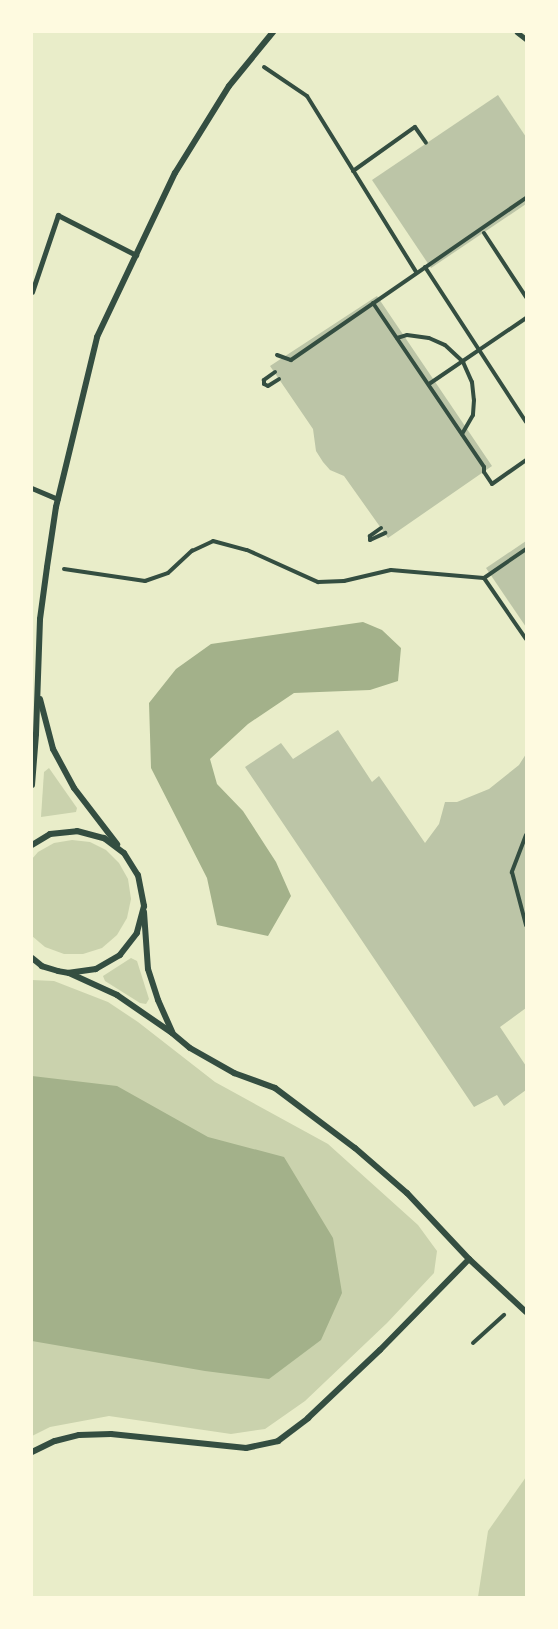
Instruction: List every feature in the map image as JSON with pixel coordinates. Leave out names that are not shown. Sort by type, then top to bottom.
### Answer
[{"type":"street","points":[[32,785],[40,619],[58,499],[97,337],[176,173],[230,86],[273,32]]},
{"type":"street","points":[[38,689],[53,748],[74,788],[124,853],[140,879],[148,969],[172,1033]]},
{"type":"street","points":[[32,845],[50,834],[77,831],[104,838],[124,853]]},
{"type":"street","points":[[69,973],[96,969],[120,955],[137,933],[144,906]]},
{"type":"street","points":[[32,958],[42,966]]},
{"type":"street","points":[[32,966],[42,966],[69,973],[117,995],[190,1048],[234,1073],[274,1088],[355,1148],[407,1193],[469,1259],[526,1312]]},
{"type":"street","points":[[32,1452],[55,1441],[79,1435],[111,1434],[246,1448],[278,1441],[308,1418],[381,1350],[469,1259]]},
{"type":"lane","points":[[518,32],[526,39]]},
{"type":"lane","points":[[32,292],[58,214],[136,255]]},
{"type":"lane","points":[[32,488],[58,499]]},
{"type":"path","points":[[264,67],[308,96],[416,272]]},
{"type":"path","points":[[353,171],[415,127],[426,143]]},
{"type":"path","points":[[277,355],[291,360],[526,198]]},
{"type":"path","points":[[484,233],[526,297]]},
{"type":"path","points":[[425,267],[526,422]]},
{"type":"path","points":[[373,303],[462,434],[492,484],[526,460]]},
{"type":"path","points":[[429,384],[526,318]]},
{"type":"path","points":[[397,338],[407,335],[429,338],[445,345],[463,362],[472,382],[474,400],[473,415],[462,434]]},
{"type":"path","points":[[275,372],[264,380],[264,384],[268,386],[279,379]]},
{"type":"path","points":[[381,528],[370,536],[370,540],[385,533]]},
{"type":"path","points":[[64,569],[145,581],[168,573],[192,551],[213,542],[247,550],[318,582],[344,580],[391,570],[484,578],[526,549]]},
{"type":"path","points":[[484,578],[526,639]]},
{"type":"path","points":[[526,835],[512,872],[526,925]]},
{"type":"path","points":[[473,1343],[504,1314]]},
{"type":"shaded area","points":[[363,622],[382,630],[401,648],[398,681],[370,690],[294,693],[248,724],[210,759],[217,784],[243,811],[276,862],[291,896],[268,936],[217,925],[207,878],[151,768],[149,703],[176,669],[211,644]]},
{"type":"shaded area","points":[[49,768],[77,808],[76,812],[41,817],[44,772]]},
{"type":"shaded area","points":[[72,840],[90,842],[106,850],[119,863],[128,879],[131,899],[127,918],[117,935],[102,948],[83,954],[64,954],[45,947],[32,936],[32,859],[38,852],[54,843]]},
{"type":"shaded area","points":[[131,958],[137,961],[149,999],[146,1004],[140,1003],[105,981],[103,976]]},
{"type":"shaded area","points":[[32,980],[54,981],[108,1002],[138,1022],[215,1082],[328,1144],[418,1225],[437,1251],[434,1273],[387,1323],[305,1401],[265,1429],[231,1434],[109,1416],[50,1427],[32,1436]]},
{"type":"shaded area","points":[[32,1076],[117,1086],[208,1137],[284,1157],[333,1238],[342,1293],[321,1340],[269,1379],[205,1371],[32,1341]]},
{"type":"shaded area","points":[[526,1477],[526,1597],[478,1597],[488,1531]]},
{"type":"building","points":[[498,95],[526,137],[526,204],[431,268],[372,180]]},
{"type":"building","points":[[377,296],[492,466],[388,538],[344,476],[330,470],[323,462],[316,451],[313,429],[270,366]]},
{"type":"building","points":[[526,541],[526,627],[486,568]]},
{"type":"building","points":[[338,730],[372,782],[379,776],[425,843],[439,824],[445,802],[457,802],[489,789],[519,765],[526,754],[526,1008],[500,1027],[526,1066],[526,1090],[504,1106],[497,1095],[474,1107],[245,767],[281,743],[293,759]]}]
